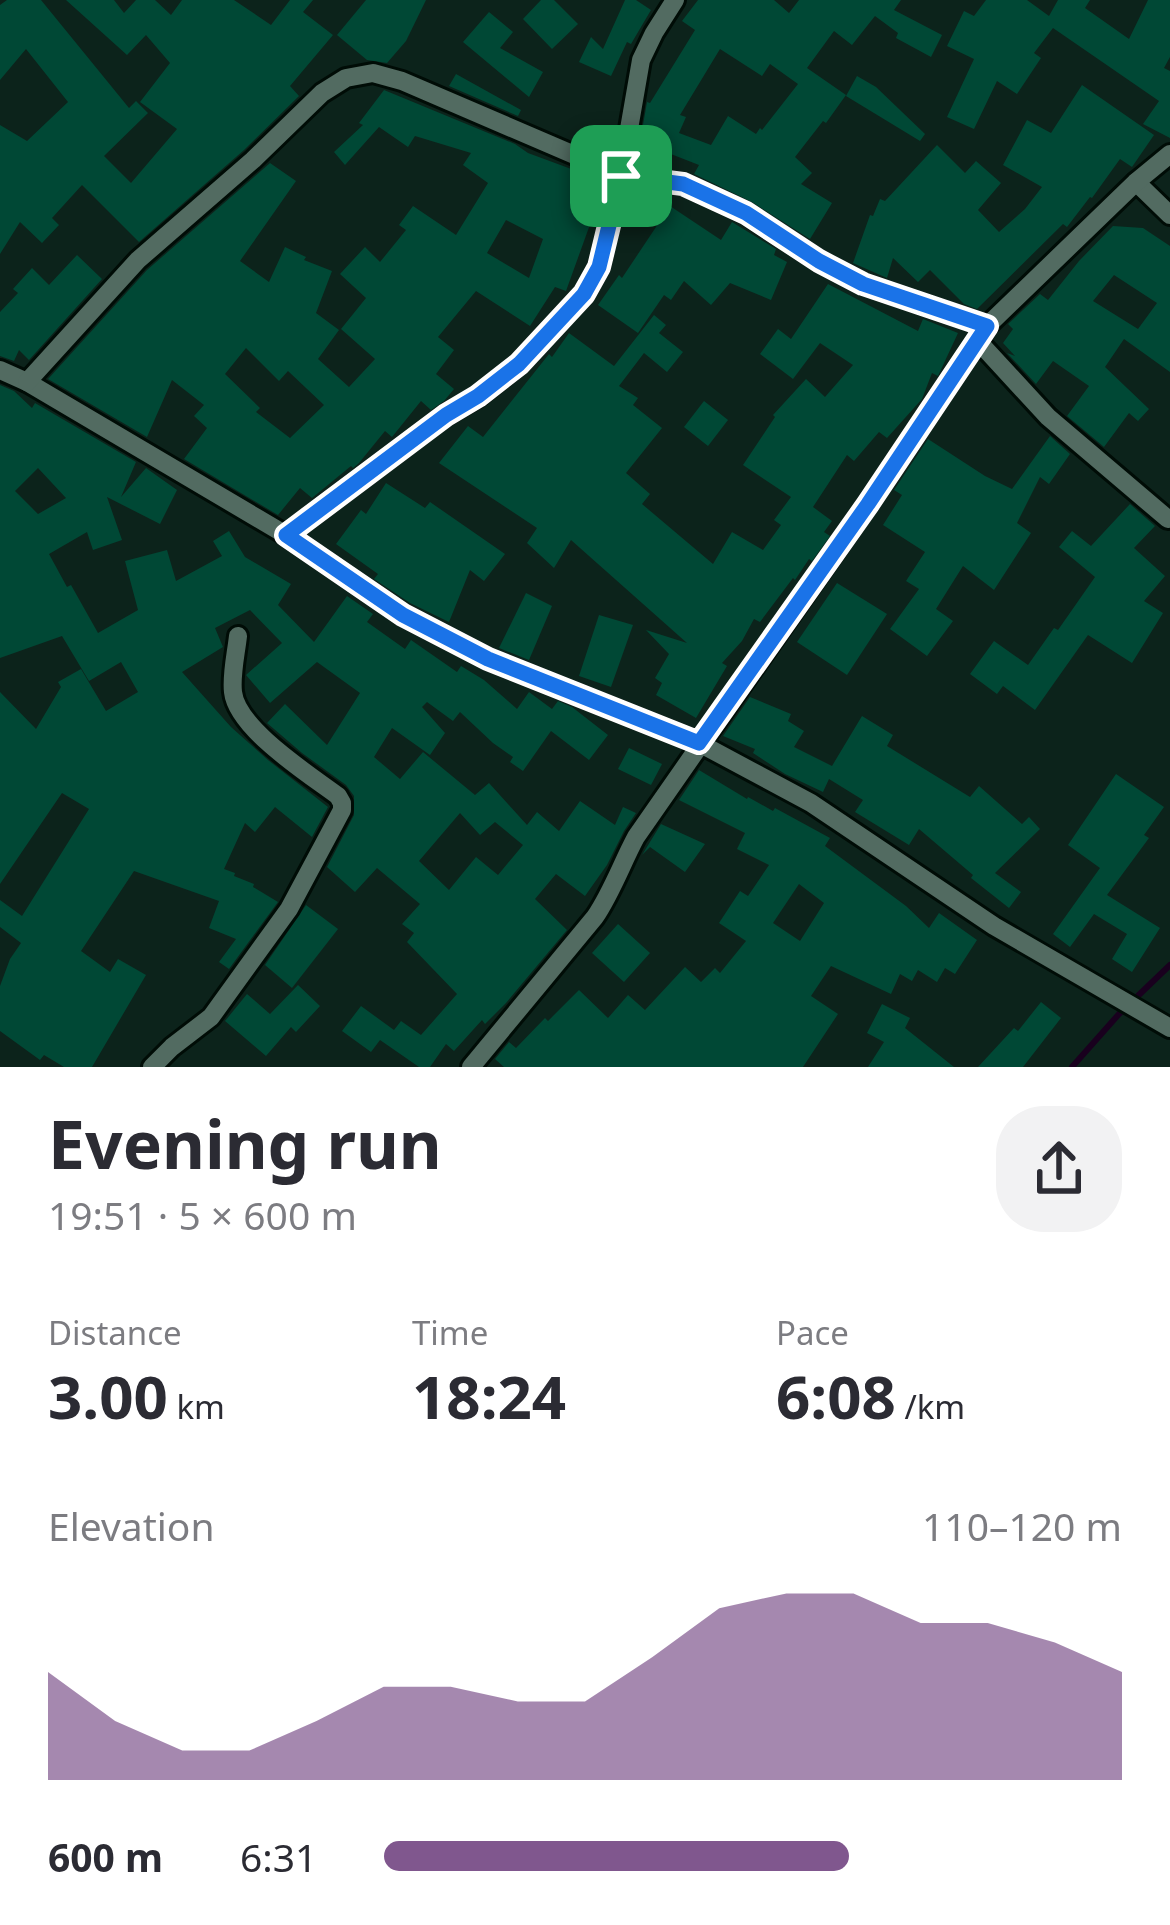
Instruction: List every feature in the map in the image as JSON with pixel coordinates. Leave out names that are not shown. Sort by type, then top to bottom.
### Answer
[{"type":"street","points":[[286,535],[519,364],[584,294],[599,267],[641,60],[675,0]]},
{"type":"street","points":[[27,382],[138,260],[322,93],[346,78],[373,73],[621,176],[683,184],[746,213],[863,284],[982,333],[1048,417],[1168,519]]},
{"type":"street","points":[[471,1067],[608,899],[636,837],[982,333],[1170,154]]},
{"type":"street","points":[[1136,182],[1170,214]]},
{"type":"street","points":[[0,370],[286,535],[403,615],[488,659],[699,743],[812,803],[994,926],[1170,1028]]},
{"type":"street","points":[[152,1067],[211,1017],[289,909],[342,810],[338,796],[274,749],[238,710],[232,692],[238,636]]},
{"type":"building","points":[[7,0],[41,0],[129,108],[136,101],[148,113],[104,156],[131,183],[177,129],[140,102],[170,63],[146,35],[127,55],[66,0],[114,0],[124,13],[136,0],[155,0],[171,15],[182,0],[234,0],[271,25],[290,0],[313,0],[303,12],[333,35],[290,86],[299,96],[139,242],[82,185],[52,218],[59,225],[42,243],[20,222],[0,254],[0,125],[27,141],[68,102],[26,49],[0,80],[0,5]]},
{"type":"building","points":[[366,0],[426,0],[406,41],[387,63],[367,60],[337,35]]},
{"type":"building","points":[[541,0],[554,0],[578,24],[552,49],[523,19]]},
{"type":"building","points":[[625,0],[636,0],[651,10],[631,44],[627,42],[611,76],[579,62],[591,37],[603,49]]},
{"type":"building","points":[[698,0],[774,0],[789,13],[799,0],[901,0],[894,10],[942,35],[931,57],[896,38],[898,33],[875,16],[852,45],[834,31],[807,68],[846,95],[795,157],[812,173],[801,184],[832,203],[810,239],[752,202],[694,174],[699,165],[640,142],[647,102],[695,30],[682,21]],"holes":[[[720,49],[762,76],[770,64],[798,84],[762,130],[756,134],[728,116],[711,145],[679,133],[686,117],[680,115]]]},
{"type":"building","points":[[986,0],[1027,0],[1049,16],[1058,0],[1090,0],[1085,8],[1129,39],[1148,0],[1170,0],[1170,57],[1164,68],[1170,71],[1170,138],[1143,124],[1159,101],[1053,28],[1034,53],[1041,58],[1017,94],[997,81],[974,129],[947,117],[974,59],[947,46],[964,11],[974,16]]},
{"type":"building","points":[[489,12],[513,32],[500,48],[543,72],[529,97],[463,42]]},
{"type":"building","points":[[456,74],[521,110],[518,116],[449,86]]},
{"type":"building","points":[[857,76],[876,87],[925,134],[920,141],[846,96]]},
{"type":"building","points":[[1082,85],[1154,135],[1132,167],[1120,159],[1067,227],[1063,224],[977,309],[964,304],[930,270],[918,282],[893,258],[887,278],[853,263],[880,199],[885,201],[937,145],[965,173],[976,161],[1001,183],[978,210],[999,232],[1042,187],[1003,165],[1027,120],[1051,133]]},
{"type":"building","points":[[384,90],[574,170],[573,174],[605,183],[566,291],[555,287],[530,326],[476,291],[438,337],[454,350],[436,374],[454,389],[444,401],[431,410],[421,401],[392,437],[385,431],[359,463],[312,498],[300,488],[278,515],[184,459],[207,428],[194,416],[204,405],[172,380],[147,437],[48,379],[147,270],[270,163],[296,181],[240,261],[269,282],[285,247],[332,271],[316,313],[339,330],[318,359],[349,387],[375,359],[341,329],[366,298],[340,274],[365,247],[380,262],[406,230],[399,225],[413,206],[456,235],[488,183],[463,165],[471,153],[415,136],[408,147],[379,127],[345,165],[334,152],[363,125],[359,123]],"holes":[[[506,220],[543,239],[529,278],[487,253]],[[246,348],[279,381],[288,371],[324,405],[290,438],[256,412],[260,408],[225,374]]]},
{"type":"building","points":[[670,206],[721,240],[732,222],[776,249],[774,255],[787,262],[771,300],[730,283],[711,305],[684,281],[671,300],[664,295],[638,333],[598,305]]},
{"type":"building","points":[[1113,226],[1143,228],[1170,246],[1170,372],[1124,339],[1105,367],[1149,409],[1138,421],[1129,413],[1104,447],[1067,416],[1089,386],[1053,361],[1036,384],[1003,343],[1013,329],[1008,324],[1040,294],[1048,300]],"holes":[[[1114,275],[1157,303],[1138,329],[1093,301]]]},
{"type":"building","points":[[77,255],[102,279],[29,360],[19,350],[14,361],[0,356],[0,312],[18,293],[13,289],[32,268],[49,285]]},
{"type":"building","points":[[828,284],[918,331],[923,319],[958,333],[938,376],[932,373],[922,399],[887,438],[879,432],[854,461],[847,455],[813,507],[832,521],[824,532],[830,536],[760,622],[754,619],[722,663],[727,666],[696,718],[656,695],[662,683],[655,678],[669,654],[646,630],[687,643],[571,540],[554,568],[527,543],[537,528],[439,463],[468,426],[483,437],[569,333],[614,366],[654,315],[666,325],[659,333],[683,352],[667,372],[644,353],[619,386],[638,398],[633,405],[662,428],[626,473],[650,494],[642,504],[713,564],[732,532],[763,550],[781,525],[774,520],[791,497],[743,465],[773,415],[806,379],[825,397],[853,365],[820,343],[793,379],[760,354],[778,329],[791,339]]},
{"type":"building","points":[[0,385],[32,408],[35,403],[136,462],[121,497],[146,468],[177,490],[160,524],[107,497],[122,540],[93,550],[87,532],[49,554],[98,633],[138,610],[125,561],[167,550],[176,581],[222,556],[213,541],[229,531],[245,557],[291,584],[278,605],[314,642],[347,596],[373,614],[367,622],[405,649],[411,640],[457,672],[461,666],[517,709],[529,692],[552,709],[558,701],[572,707],[608,735],[589,760],[551,731],[523,771],[460,712],[453,721],[427,702],[422,707],[445,733],[430,755],[392,728],[374,757],[400,779],[423,752],[475,795],[489,783],[527,825],[537,812],[559,831],[580,801],[615,825],[623,807],[636,813],[585,896],[556,874],[535,899],[567,930],[485,1024],[482,1020],[454,1051],[446,1044],[430,1067],[419,1067],[380,1040],[371,1052],[342,1031],[361,1006],[394,1030],[401,1021],[421,1035],[457,994],[407,942],[414,933],[402,924],[420,904],[377,868],[355,892],[327,867],[354,815],[354,796],[267,723],[285,704],[327,745],[360,693],[317,662],[270,703],[246,675],[282,643],[250,610],[215,628],[223,647],[182,672],[231,727],[328,807],[312,837],[275,807],[255,832],[245,823],[224,869],[278,902],[229,969],[219,962],[236,939],[209,928],[219,901],[134,871],[81,951],[110,972],[118,959],[146,975],[92,1067],[64,1067],[44,1055],[40,1060],[0,1031],[0,986],[21,943],[0,927],[0,900],[22,916],[89,809],[62,793],[0,884],[0,692],[36,729],[61,687],[58,682],[81,669],[106,711],[138,692],[121,662],[89,681],[62,636],[0,658]],"holes":[[[38,468],[66,498],[38,514],[15,491]],[[460,813],[480,835],[495,822],[523,845],[498,875],[476,857],[449,890],[419,861]]]},
{"type":"building","points":[[704,401],[728,420],[708,446],[684,427]]},
{"type":"building","points":[[1050,436],[1070,454],[1049,484],[1040,477],[1017,523],[1031,533],[994,590],[963,566],[936,609],[953,621],[927,656],[890,629],[919,589],[906,581],[925,552],[883,525],[902,495],[894,490],[928,439],[1012,489]]},
{"type":"building","points":[[386,483],[425,508],[430,502],[505,554],[484,581],[470,570],[449,622],[374,579],[378,574],[336,544],[361,510],[366,514]]},
{"type":"building","points":[[1130,504],[1155,526],[1134,548],[1165,576],[1144,601],[1163,613],[1132,663],[1088,635],[1035,710],[1003,686],[997,694],[970,674],[994,641],[1028,665],[1095,577],[1059,547],[1072,531],[1091,546]]},
{"type":"building","points":[[837,583],[887,614],[847,675],[797,642]]},
{"type":"building","points":[[526,593],[552,606],[529,660],[499,648]]},
{"type":"building","points":[[599,615],[633,625],[611,687],[579,676]]},
{"type":"building","points":[[750,697],[791,714],[788,721],[804,731],[794,747],[832,766],[862,716],[893,735],[887,746],[970,797],[979,786],[1022,824],[1029,817],[1040,829],[995,873],[1021,892],[1009,908],[919,829],[909,845],[855,812],[863,800],[829,779],[823,792],[785,774],[753,753],[755,749],[723,736]]},
{"type":"building","points":[[629,748],[662,764],[651,785],[618,769]]},
{"type":"building","points":[[699,770],[747,799],[775,808],[830,838],[825,846],[929,928],[939,913],[977,940],[955,974],[945,968],[937,982],[918,970],[912,981],[900,974],[891,994],[831,966],[811,996],[838,1014],[803,1067],[504,1067],[495,1059],[509,1042],[516,1048],[579,990],[608,1018],[628,995],[645,1010],[685,967],[701,982],[715,968],[720,973],[746,941],[719,923],[740,891],[748,896],[769,865],[737,849],[745,833],[679,800]],"holes":[[[799,884],[824,903],[800,941],[773,923]]]},
{"type":"building","points":[[1116,774],[1164,807],[1144,835],[1149,838],[1107,895],[1160,928],[1132,972],[1112,959],[1127,934],[1094,914],[1070,947],[1053,934],[1100,868],[1068,845]]},
{"type":"building","points":[[661,824],[705,844],[685,872],[650,847],[642,855]]},
{"type":"building","points":[[306,905],[338,929],[292,988],[265,965]]},
{"type":"building","points":[[618,924],[650,953],[624,982],[592,953]]},
{"type":"building","points":[[298,985],[320,1006],[296,1032],[291,1027],[266,1056],[225,1021],[247,994],[270,1014]]},
{"type":"building","points":[[1041,1002],[1061,1018],[1023,1067],[978,1067],[1014,1028],[1018,1031]]},
{"type":"building","points":[[882,1004],[910,1018],[905,1028],[954,1067],[868,1067],[884,1042],[867,1033]]},
{"type":"waterway","points":[[1072,1067],[1170,965]]},
{"type":"route","points":[[621,176],[683,184],[746,213],[863,284],[987,326],[699,743],[488,659],[403,615],[286,535],[519,364],[584,294],[599,267],[621,176]]}]
